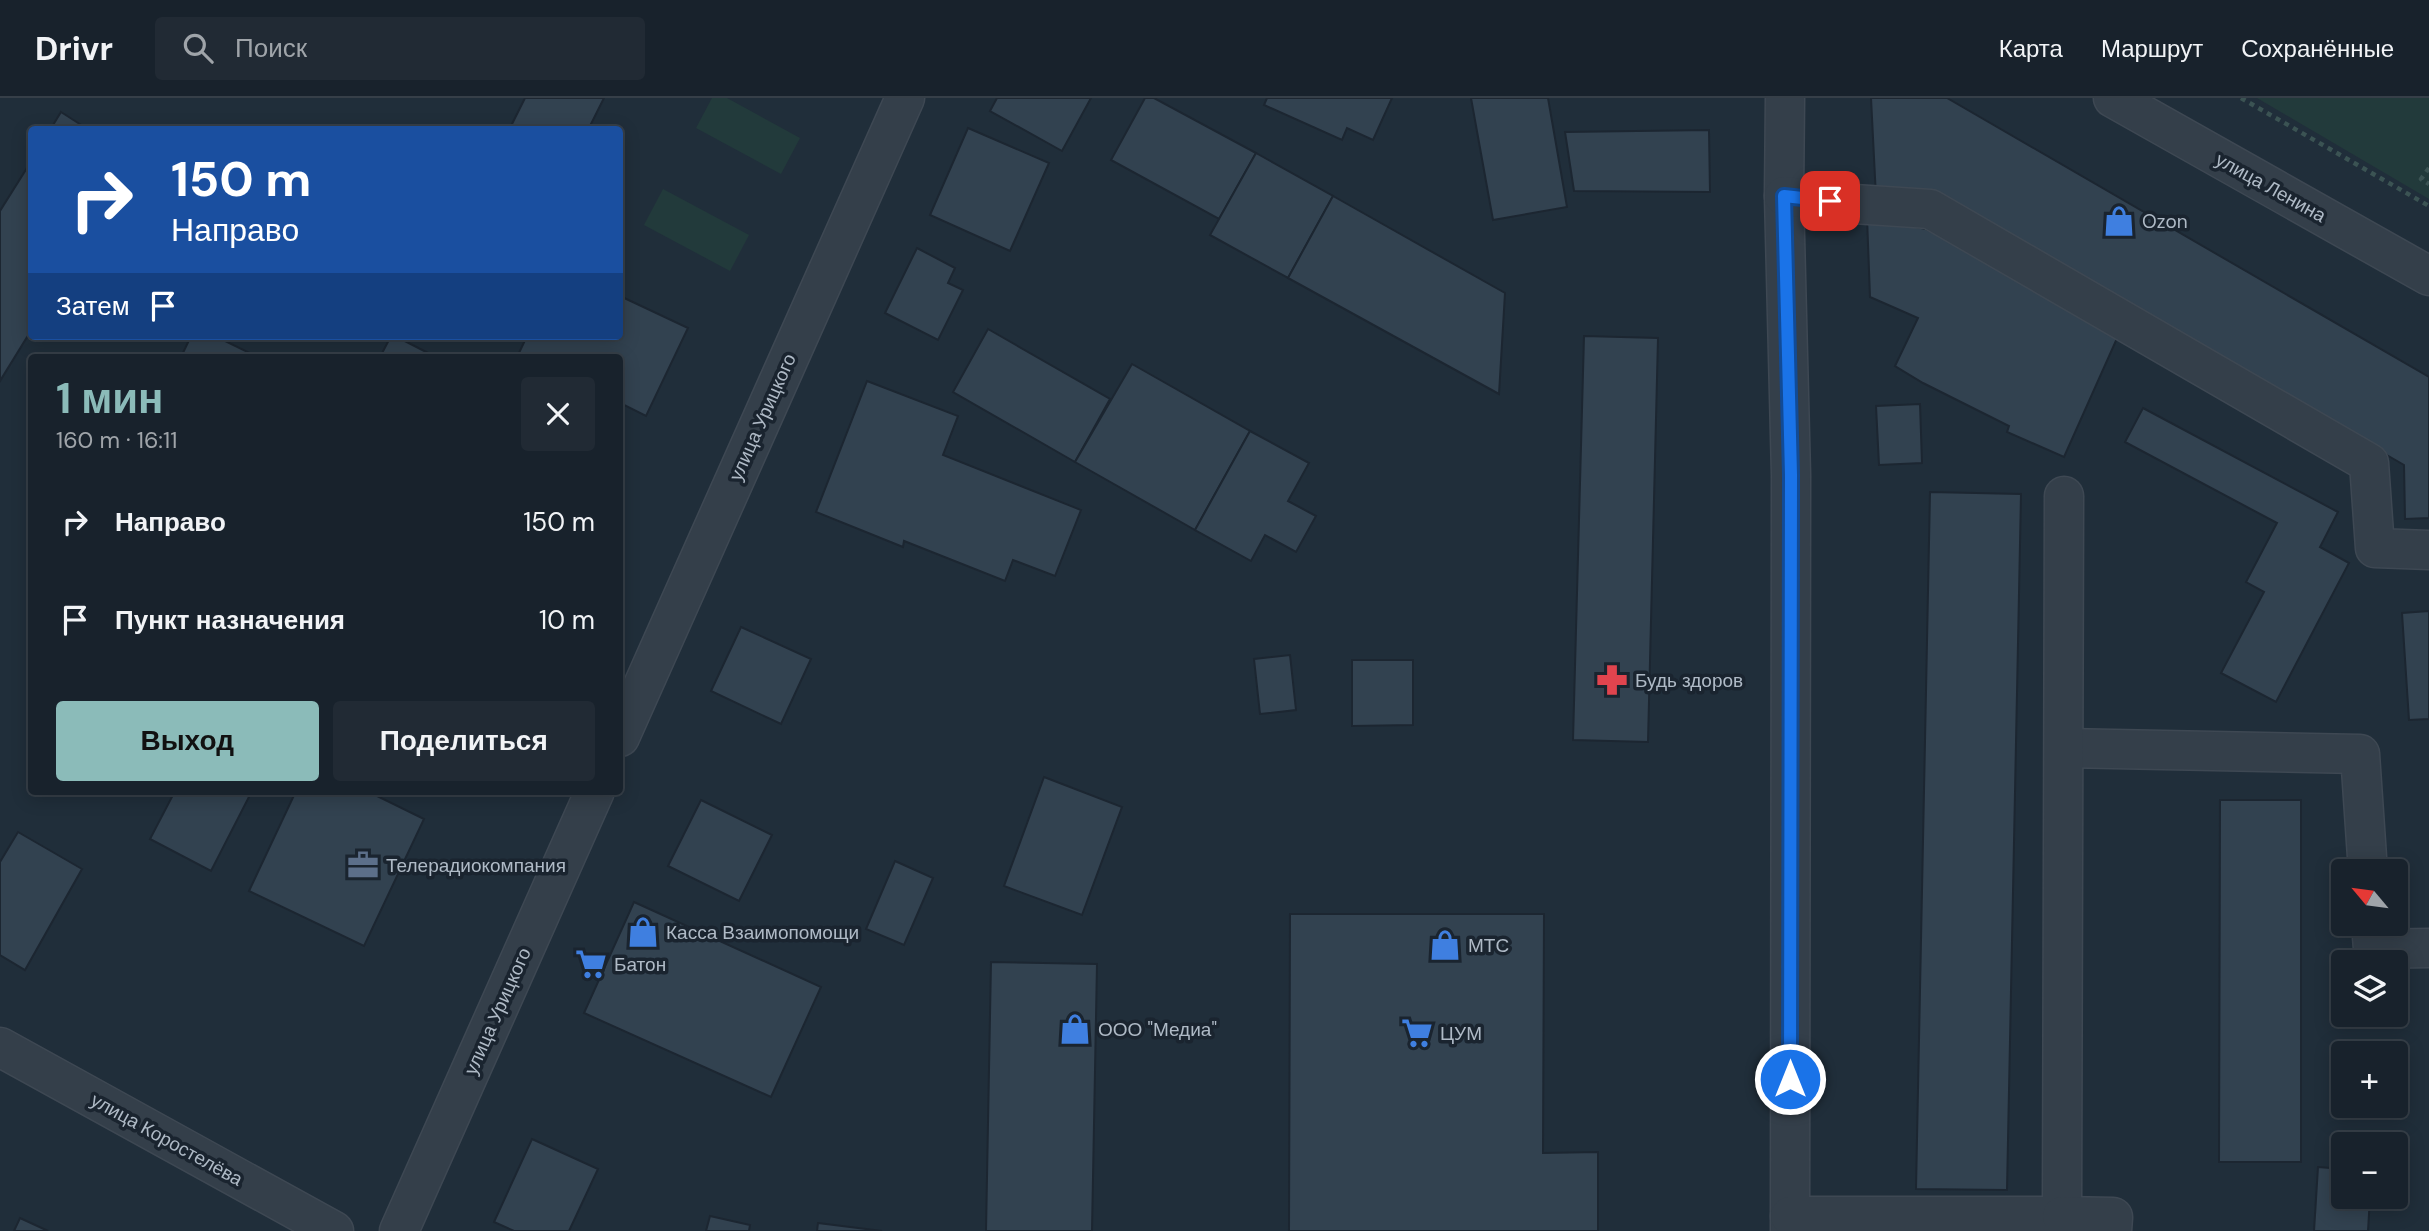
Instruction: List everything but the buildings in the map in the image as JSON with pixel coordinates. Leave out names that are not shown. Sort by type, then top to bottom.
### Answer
[{"type":"street","name":"улица Урицкого","points":[[623,730],[905,98]]},
{"type":"street","points":[[1785,98],[1784,196],[1791,475],[1790,1223],[2113,1217],[2112,1231]]},
{"type":"street","name":"улица Ленина","points":[[2113,98],[2429,276]]},
{"type":"street","points":[[1784,196],[1930,209],[2369,463],[2375,548],[2429,550]]},
{"type":"street","points":[[2062,1216],[2064,496]]},
{"type":"street","points":[[2064,748],[2360,754],[2367,859]]},
{"type":"street","name":"улица Урицкого","points":[[399,1231],[593,795]]},
{"type":"street","points":[[2372,936],[2373,949],[2429,948]]},
{"type":"street","name":"улица Коростелёва","points":[[0,1048],[334,1231]]},
{"type":"path","points":[[2241,98],[2429,206]]},
{"type":"path","points":[[2429,168],[2421,179],[2429,184]]},
{"type":"green space","points":[[712,98],[727,98],[800,138],[781,174],[696,128]]},
{"type":"green space","points":[[2257,98],[2429,98],[2429,199]]},
{"type":"green space","points":[[663,189],[749,235],[730,271],[644,225]]},
{"type":"place","name":"Ozon","points":[[2119,221]]},
{"type":"place","name":"Будь здоров","points":[[1612,680]]},
{"type":"place","name":"Телерадиокомпания","points":[[363,865]]},
{"type":"place","name":"Касса Взаимопомощи","points":[[643,932]]},
{"type":"place","name":"МТС","points":[[1445,945]]},
{"type":"place","name":"Батон","points":[[591,964]]},
{"type":"place","name":"ООО \"Медиа\"","points":[[1075,1029]]},
{"type":"place","name":"ЦУМ","points":[[1417,1033]]},
{"type":"route","points":[[1790,1079],[1791,475],[1784,196],[1830,201]]}]
